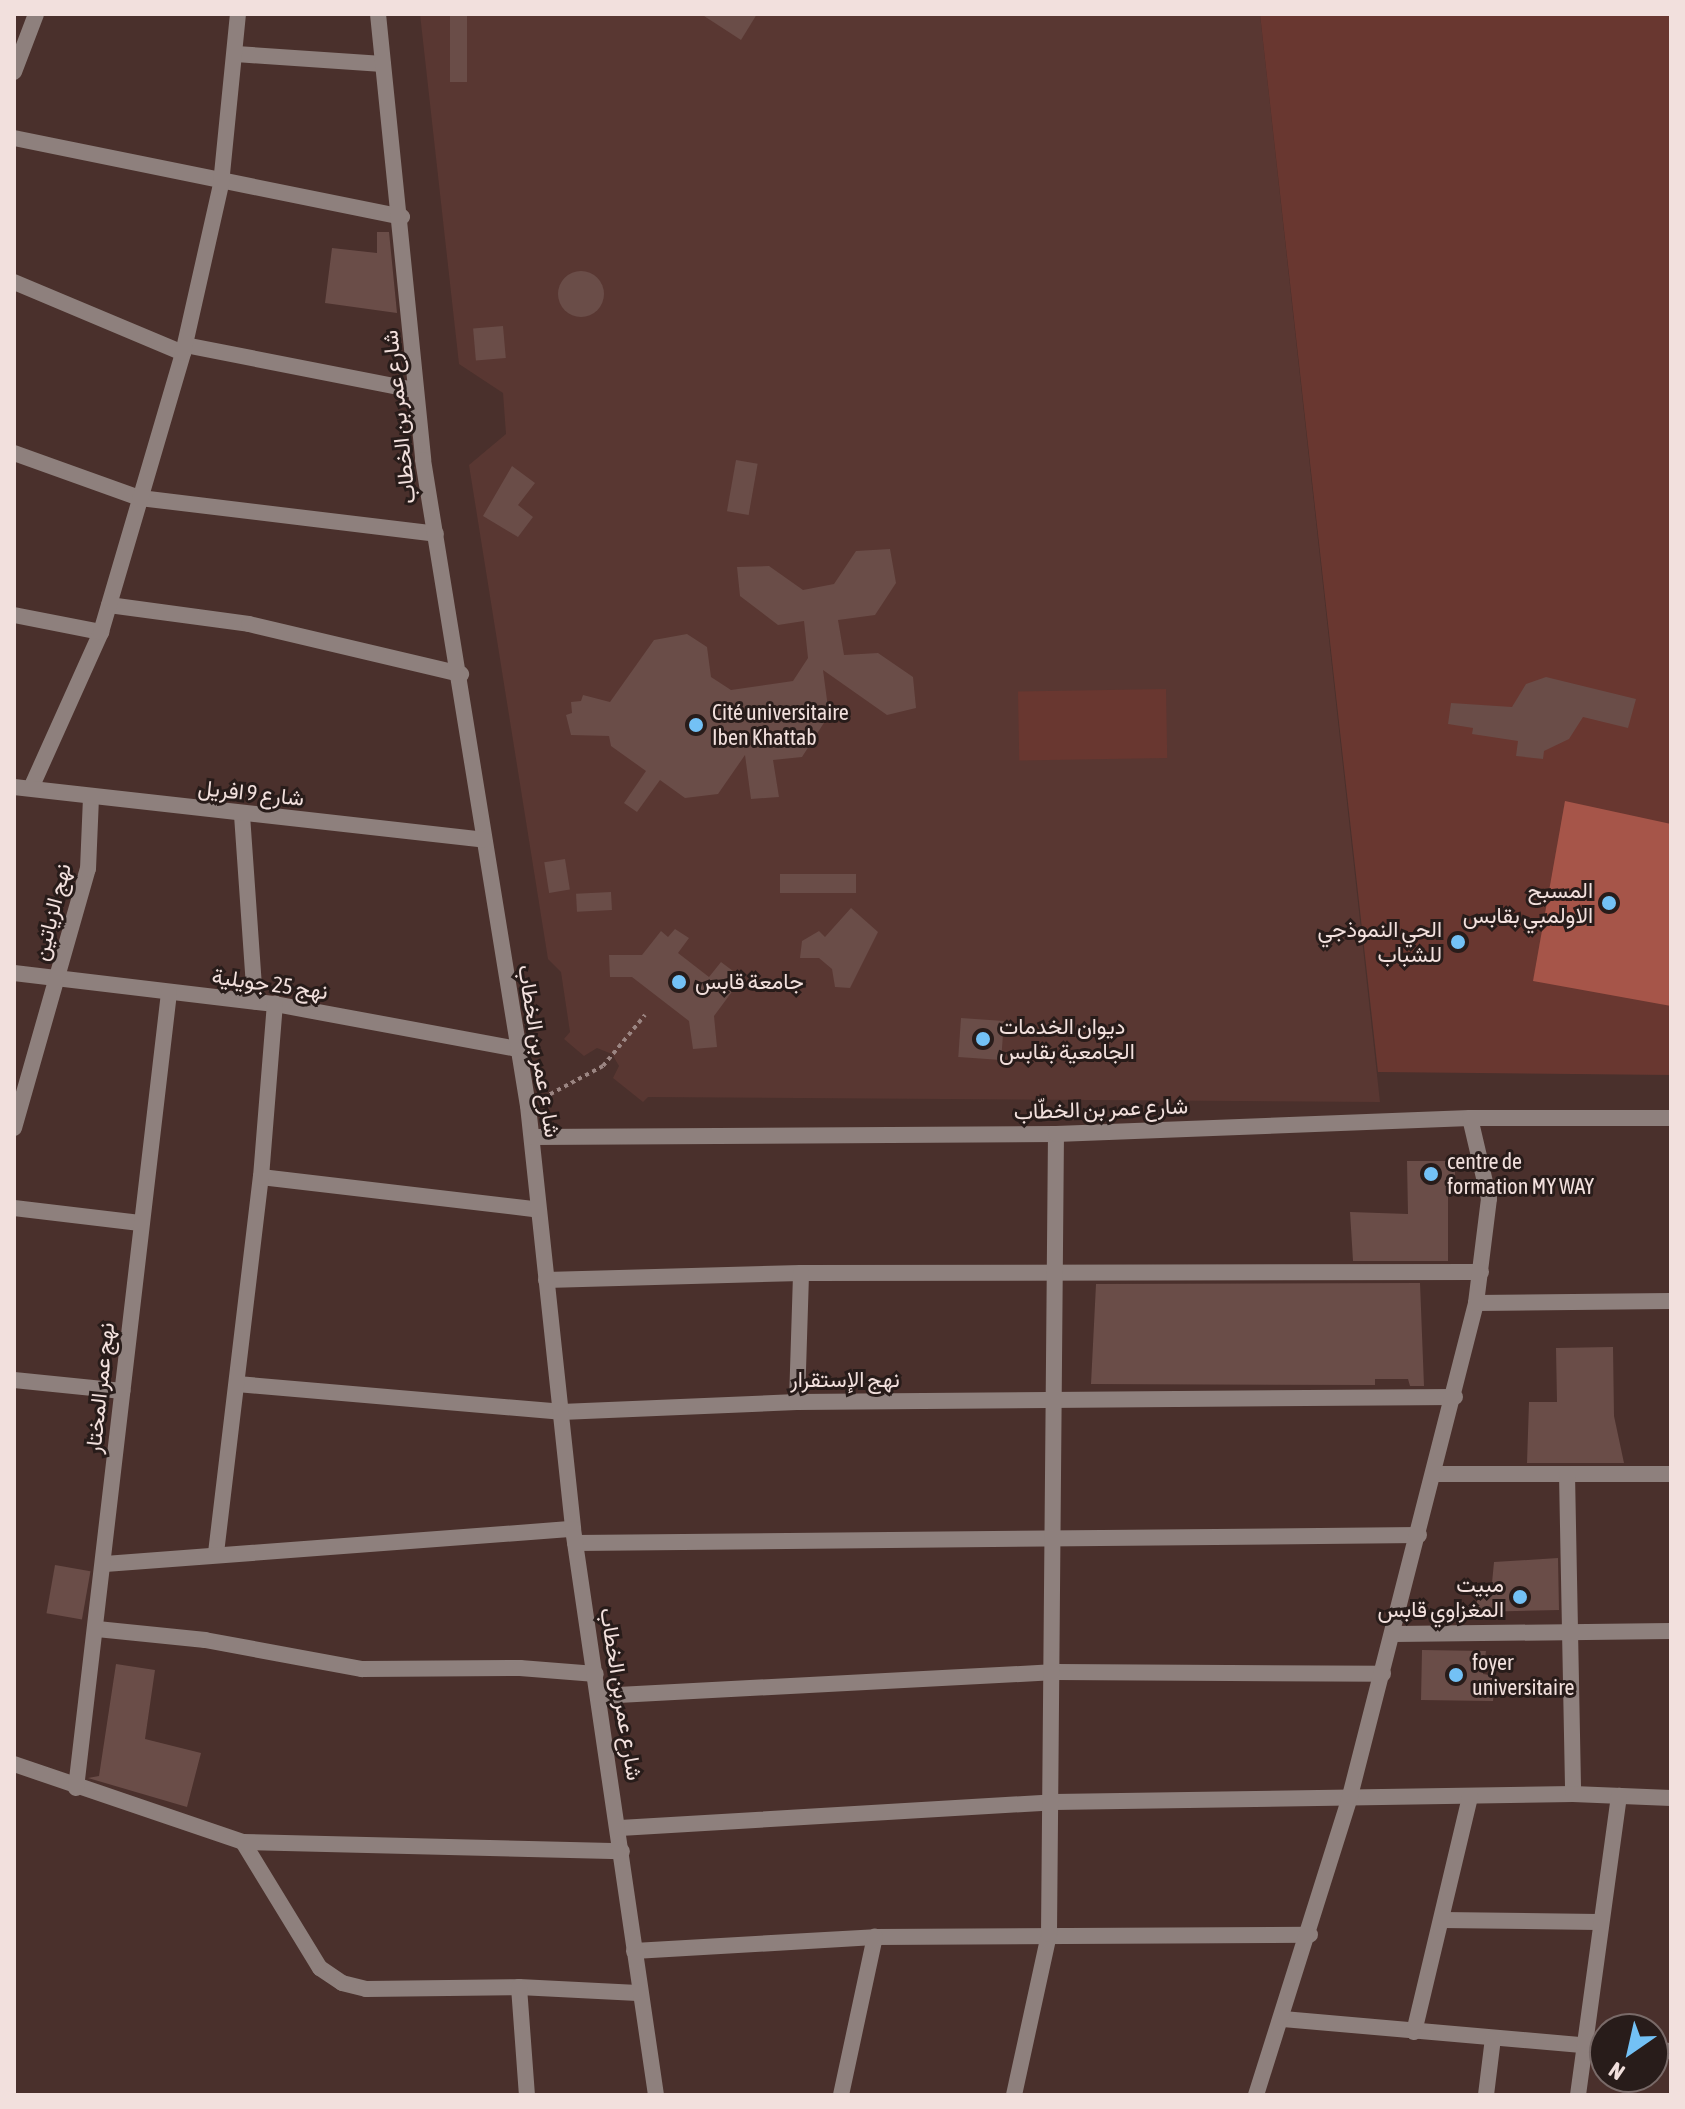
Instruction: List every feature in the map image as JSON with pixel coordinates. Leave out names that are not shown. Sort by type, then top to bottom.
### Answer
[{"type":"street","points":[[14,72],[36,14]]},
{"type":"street","points":[[22,787],[101,632],[184,349],[221,184],[238,14]]},
{"type":"street","name":"شارع عمر بن الخطاب","points":[[378,14],[402,217],[415,390],[461,674],[483,840],[528,1106],[535,1209],[546,1280],[574,1536],[620,1828],[638,1993],[656,2095]]},
{"type":"street","points":[[236,54],[383,64]]},
{"type":"street","points":[[14,138],[221,184],[315,196],[402,217]]},
{"type":"street","points":[[14,282],[184,349],[415,390]]},
{"type":"street","points":[[14,453],[140,498],[436,534]]},
{"type":"street","points":[[109,605],[249,624],[461,674]]},
{"type":"street","points":[[14,615],[101,632]]},
{"type":"street","name":"شارع 9 افريل","points":[[22,787],[242,815],[483,840]]},
{"type":"street","name":"نهج الزياتين","points":[[14,1128],[88,869],[91,796]]},
{"type":"street","points":[[242,815],[255,1002]]},
{"type":"street","name":"نهج 25 جويلية","points":[[14,973],[275,1004],[518,1049]]},
{"type":"street","name":"نهج عمر المختار","points":[[76,1788],[105,1564],[140,1223],[169,993]]},
{"type":"street","points":[[216,1553],[261,1177],[275,1004]]},
{"type":"street","points":[[1256,2095],[1310,1935],[1350,1796],[1436,1474],[1476,1303],[1489,1199],[1470,1118]]},
{"type":"street","name":"شارع عمر بن الخطّاب","points":[[532,1137],[1056,1134],[1470,1118],[1671,1118]]},
{"type":"street","points":[[1014,2095],[1049,1934],[1057,1535],[1056,1134]]},
{"type":"street","points":[[261,1177],[535,1209]]},
{"type":"street","points":[[14,1208],[140,1223]]},
{"type":"street","points":[[546,1280],[801,1273],[1481,1272]]},
{"type":"street","points":[[797,1402],[801,1273]]},
{"type":"street","points":[[1476,1303],[1671,1301]]},
{"type":"street","points":[[14,1380],[122,1391]]},
{"type":"street","name":"نهج الإستقرار","points":[[237,1384],[561,1412],[797,1402],[1056,1403],[1455,1397]]},
{"type":"street","points":[[1436,1474],[1671,1474]]},
{"type":"street","points":[[1567,1474],[1573,1794]]},
{"type":"street","points":[[105,1564],[216,1553],[574,1536],[1419,1535]]},
{"type":"street","points":[[97,1629],[205,1640],[362,1669],[426,1672],[520,1668],[596,1674]]},
{"type":"street","points":[[1394,1634],[1671,1631]]},
{"type":"street","points":[[599,1696],[1055,1672],[1383,1674]]},
{"type":"street","points":[[14,1764],[76,1788],[243,1842],[622,1851]]},
{"type":"street","points":[[620,1828],[1054,1802],[1573,1794],[1671,1798]]},
{"type":"street","points":[[1578,2095],[1598,1922],[1619,1796]]},
{"type":"street","points":[[1414,2032],[1470,1797]]},
{"type":"street","points":[[243,1842],[320,1968],[342,1983],[398,1990],[519,1987],[638,1993]]},
{"type":"street","points":[[1442,1920],[1598,1922]]},
{"type":"street","points":[[634,1951],[875,1937],[1310,1935]]},
{"type":"street","points":[[841,2095],[875,1937]]},
{"type":"street","points":[[519,1987],[527,2095]]},
{"type":"street","points":[[1283,2019],[1589,2046]]},
{"type":"street","points":[[1486,2095],[1493,2038]]},
{"type":"path","points":[[528,1106],[603,1066],[645,1015]]},
{"type":"shaded area","points":[[420,14],[1260,14],[1380,1102],[648,1097],[643,1102],[613,1078],[619,1066],[612,1054],[597,1048],[584,1056],[564,1039],[570,1032],[561,972],[548,959],[469,465],[506,434],[503,393],[459,364]]},
{"type":"shaded area","points":[[1260,14],[1671,14],[1671,1075],[1378,1072]]},
{"type":"shaded area","points":[[1166,689],[1167,758],[1019,761],[1018,692]]},
{"type":"shaded area","name":"المسبح الاولمبي بقابس","points":[[1565,801],[1671,824],[1671,1006],[1533,981]]},
{"type":"building","points":[[450,14],[467,14],[467,82],[450,82]]},
{"type":"building","points":[[701,14],[757,14],[741,40]]},
{"type":"building","points":[[377,232],[389,232],[397,313],[325,303],[332,248],[377,253]]},
{"type":"building","points":[[581,271],[598,277],[604,294],[598,311],[581,317],[564,311],[558,294],[564,277]]},
{"type":"building","points":[[503,326],[506,358],[476,360],[473,329]]},
{"type":"building","points":[[736,460],[758,464],[749,515],[727,511]]},
{"type":"building","points":[[512,466],[535,483],[518,505],[533,517],[518,537],[483,516]]},
{"type":"building","name":"Cité universitaire Iben Khattab","points":[[890,549],[896,583],[875,615],[838,620],[844,655],[878,653],[913,677],[916,708],[887,715],[823,670],[829,715],[802,757],[773,760],[779,797],[751,799],[745,755],[718,794],[685,798],[660,780],[637,812],[624,803],[646,771],[611,746],[609,736],[571,735],[566,715],[572,713],[571,702],[581,701],[583,695],[610,702],[654,640],[687,634],[707,647],[711,677],[731,690],[793,681],[808,658],[804,621],[778,625],[740,596],[737,567],[769,566],[803,590],[834,584],[856,551]]},
{"type":"building","points":[[1546,677],[1636,699],[1628,728],[1583,717],[1569,739],[1544,751],[1543,759],[1516,756],[1518,741],[1472,734],[1473,728],[1448,724],[1451,703],[1512,707],[1526,684]]},
{"type":"building","points":[[565,859],[570,890],[549,893],[544,862]]},
{"type":"building","points":[[780,874],[856,874],[856,893],[780,893]]},
{"type":"building","points":[[611,892],[612,910],[577,912],[576,894]]},
{"type":"building","points":[[851,908],[878,932],[850,988],[835,987],[832,969],[819,958],[800,958],[802,941],[819,931],[825,937]]},
{"type":"building","points":[[675,929],[689,938],[678,953],[709,977],[721,962],[737,974],[729,985],[734,989],[714,1016],[717,1047],[693,1049],[689,1021],[632,977],[610,977],[609,955],[642,955],[661,931],[668,937]]},
{"type":"building","name":"ديوان الخدمات الجامعية بقابس","points":[[961,1018],[1004,1021],[1001,1060],[958,1057]]},
{"type":"building","points":[[1407,1161],[1454,1161],[1456,1186],[1448,1186],[1448,1261],[1353,1261],[1350,1212],[1408,1214]]},
{"type":"building","points":[[1420,1283],[1424,1386],[1410,1386],[1408,1379],[1375,1379],[1375,1385],[1091,1384],[1096,1284]]},
{"type":"building","points":[[1613,1347],[1614,1416],[1624,1463],[1527,1463],[1529,1402],[1557,1402],[1556,1348]]},
{"type":"building","name":"مبيت المغزاوي قابس","points":[[1558,1558],[1559,1610],[1477,1612],[1477,1585],[1492,1583],[1494,1562]]},
{"type":"building","points":[[55,1565],[90,1571],[82,1620],[46,1613]]},
{"type":"building","name":"foyer universitaire","points":[[1422,1650],[1486,1651],[1483,1674],[1496,1676],[1493,1701],[1421,1700]]},
{"type":"building","points":[[116,1664],[155,1670],[145,1739],[201,1753],[187,1807],[88,1778],[99,1776]]},
{"type":"place","name":"Cité universitaire Iben Khattab","points":[[696,725]]},
{"type":"place","name":"المسبح الاولمبي بقابس","points":[[1609,903]]},
{"type":"place","name":"الحي النموذجي للشباب","points":[[1458,942]]},
{"type":"place","name":"جامعة قابس","points":[[679,982]]},
{"type":"place","name":"ديوان الخدمات الجامعية بقابس","points":[[983,1039]]},
{"type":"place","name":"centre de formation MY WAY","points":[[1431,1174]]},
{"type":"place","name":"مبيت المغزاوي قابس","points":[[1520,1597]]},
{"type":"place","name":"foyer universitaire","points":[[1456,1675]]}]
